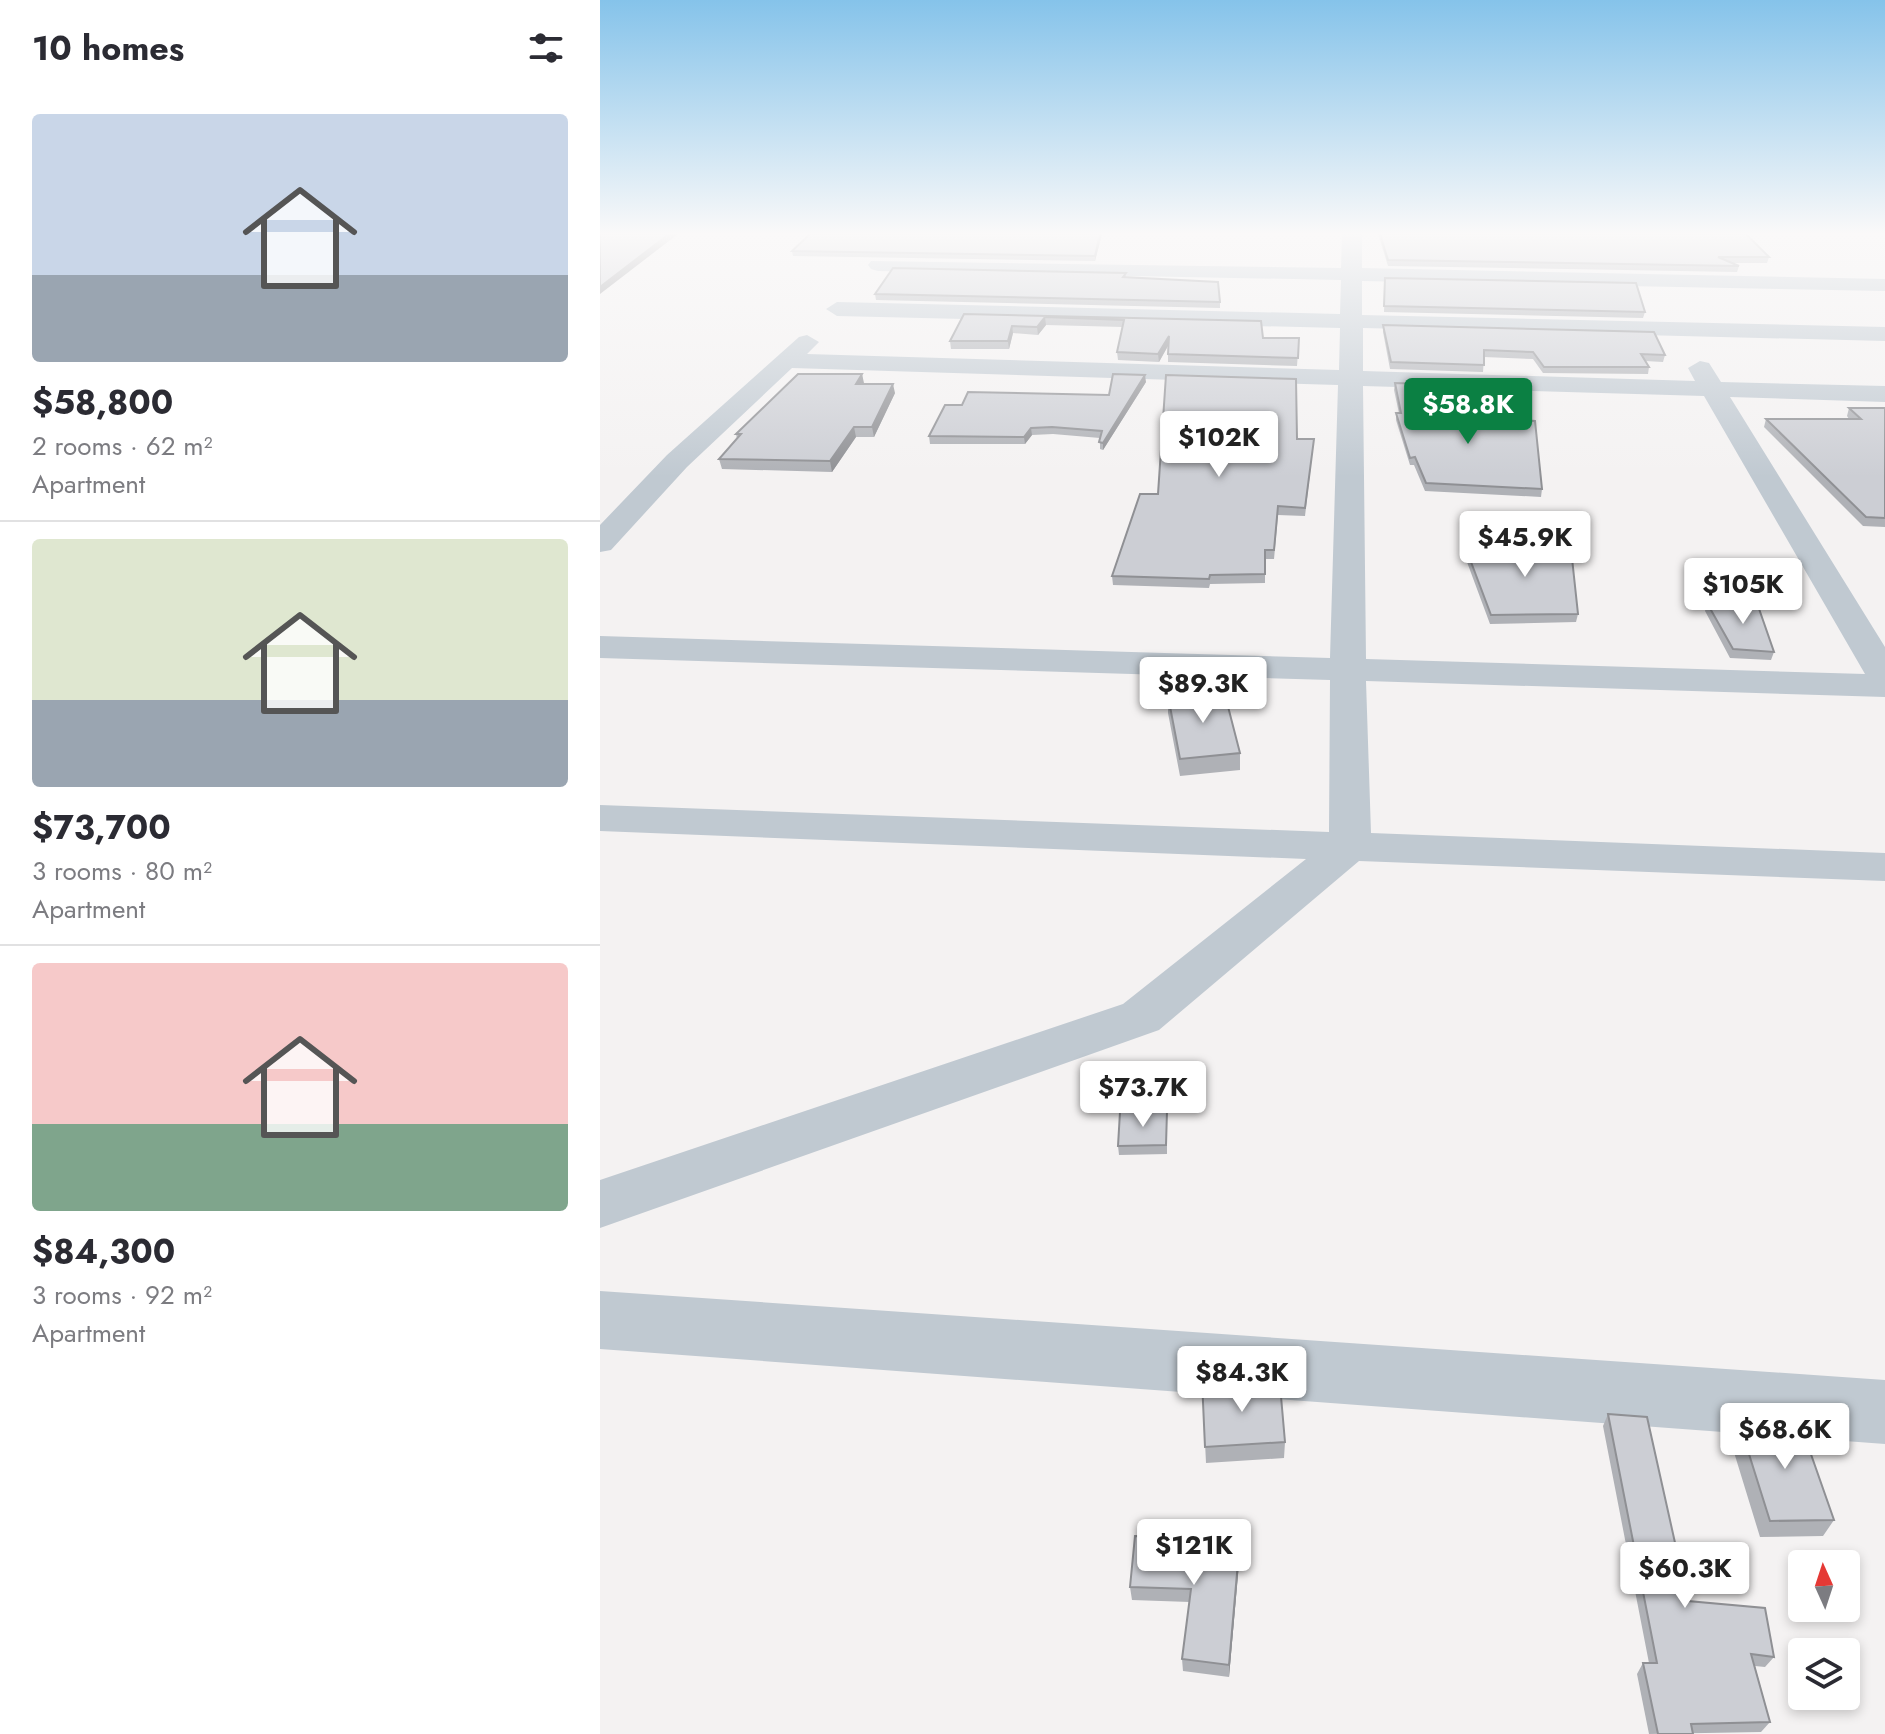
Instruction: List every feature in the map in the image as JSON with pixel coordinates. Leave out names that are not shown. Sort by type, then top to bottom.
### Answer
[{"type":"street","points":[[600,543],[677,461],[831,315]]},
{"type":"street","points":[[1114,315],[1885,334]]},
{"type":"street","points":[[1350,846],[1351,315]]},
{"type":"street","points":[[1668,315],[1885,677]]},
{"type":"street","points":[[786,361],[1885,394]]},
{"type":"street","points":[[600,647],[1348,667],[1885,686]]},
{"type":"street","points":[[600,818],[1885,867]]},
{"type":"street","points":[[600,1204],[1141,1017],[1350,846]]},
{"type":"street","points":[[600,1320],[1885,1412]]},
{"type":"building","points":[[964,315],[1261,321],[1263,338],[1299,338],[1298,358],[1168,354],[1169,336],[1158,354],[1117,352],[1124,320],[1045,317],[1037,327],[1012,326],[1008,341],[950,341]]},
{"type":"building","points":[[1383,325],[1654,332],[1665,355],[1641,354],[1649,367],[1544,367],[1533,352],[1484,350],[1484,365],[1391,362]]},
{"type":"building","points":[[798,374],[862,374],[856,384],[893,384],[872,427],[854,427],[830,461],[719,459],[741,434],[736,434]]},
{"type":"building","points":[[1113,374],[1145,375],[1103,443],[1099,442],[1102,431],[1052,427],[1031,428],[1024,437],[929,436],[945,405],[962,405],[968,392],[1109,395]]},
{"type":"building","points":[[1166,375],[1296,379],[1297,439],[1314,439],[1305,508],[1278,506],[1274,550],[1265,550],[1265,574],[1210,575],[1209,579],[1112,576],[1140,494],[1158,494]]},
{"type":"building","points":[[1395,383],[1426,384],[1425,414],[1535,421],[1542,489],[1426,483],[1415,457],[1410,458],[1396,413],[1401,413]]},
{"type":"building","points":[[1849,408],[1885,408],[1885,518],[1866,517],[1766,419],[1861,419]]},
{"type":"building","points":[[1548,544],[1549,547],[1571,549],[1578,614],[1491,615],[1465,546]]},
{"type":"building","points":[[1707,603],[1757,603],[1774,652],[1733,649]]},
{"type":"building","points":[[1224,691],[1240,753],[1180,759],[1168,696]]},
{"type":"building","points":[[1167,1111],[1166,1145],[1118,1146],[1120,1112]]},
{"type":"building","points":[[1202,1380],[1280,1385],[1285,1442],[1205,1447]]},
{"type":"building","points":[[1608,1414],[1647,1417],[1688,1601],[1765,1608],[1774,1657],[1751,1654],[1770,1722],[1691,1724],[1693,1734],[1658,1734],[1643,1663],[1657,1663]]},
{"type":"building","points":[[1738,1419],[1800,1423],[1834,1520],[1770,1521]]},
{"type":"building","points":[[1135,1536],[1240,1539],[1229,1665],[1182,1659],[1191,1589],[1130,1587]]}]
